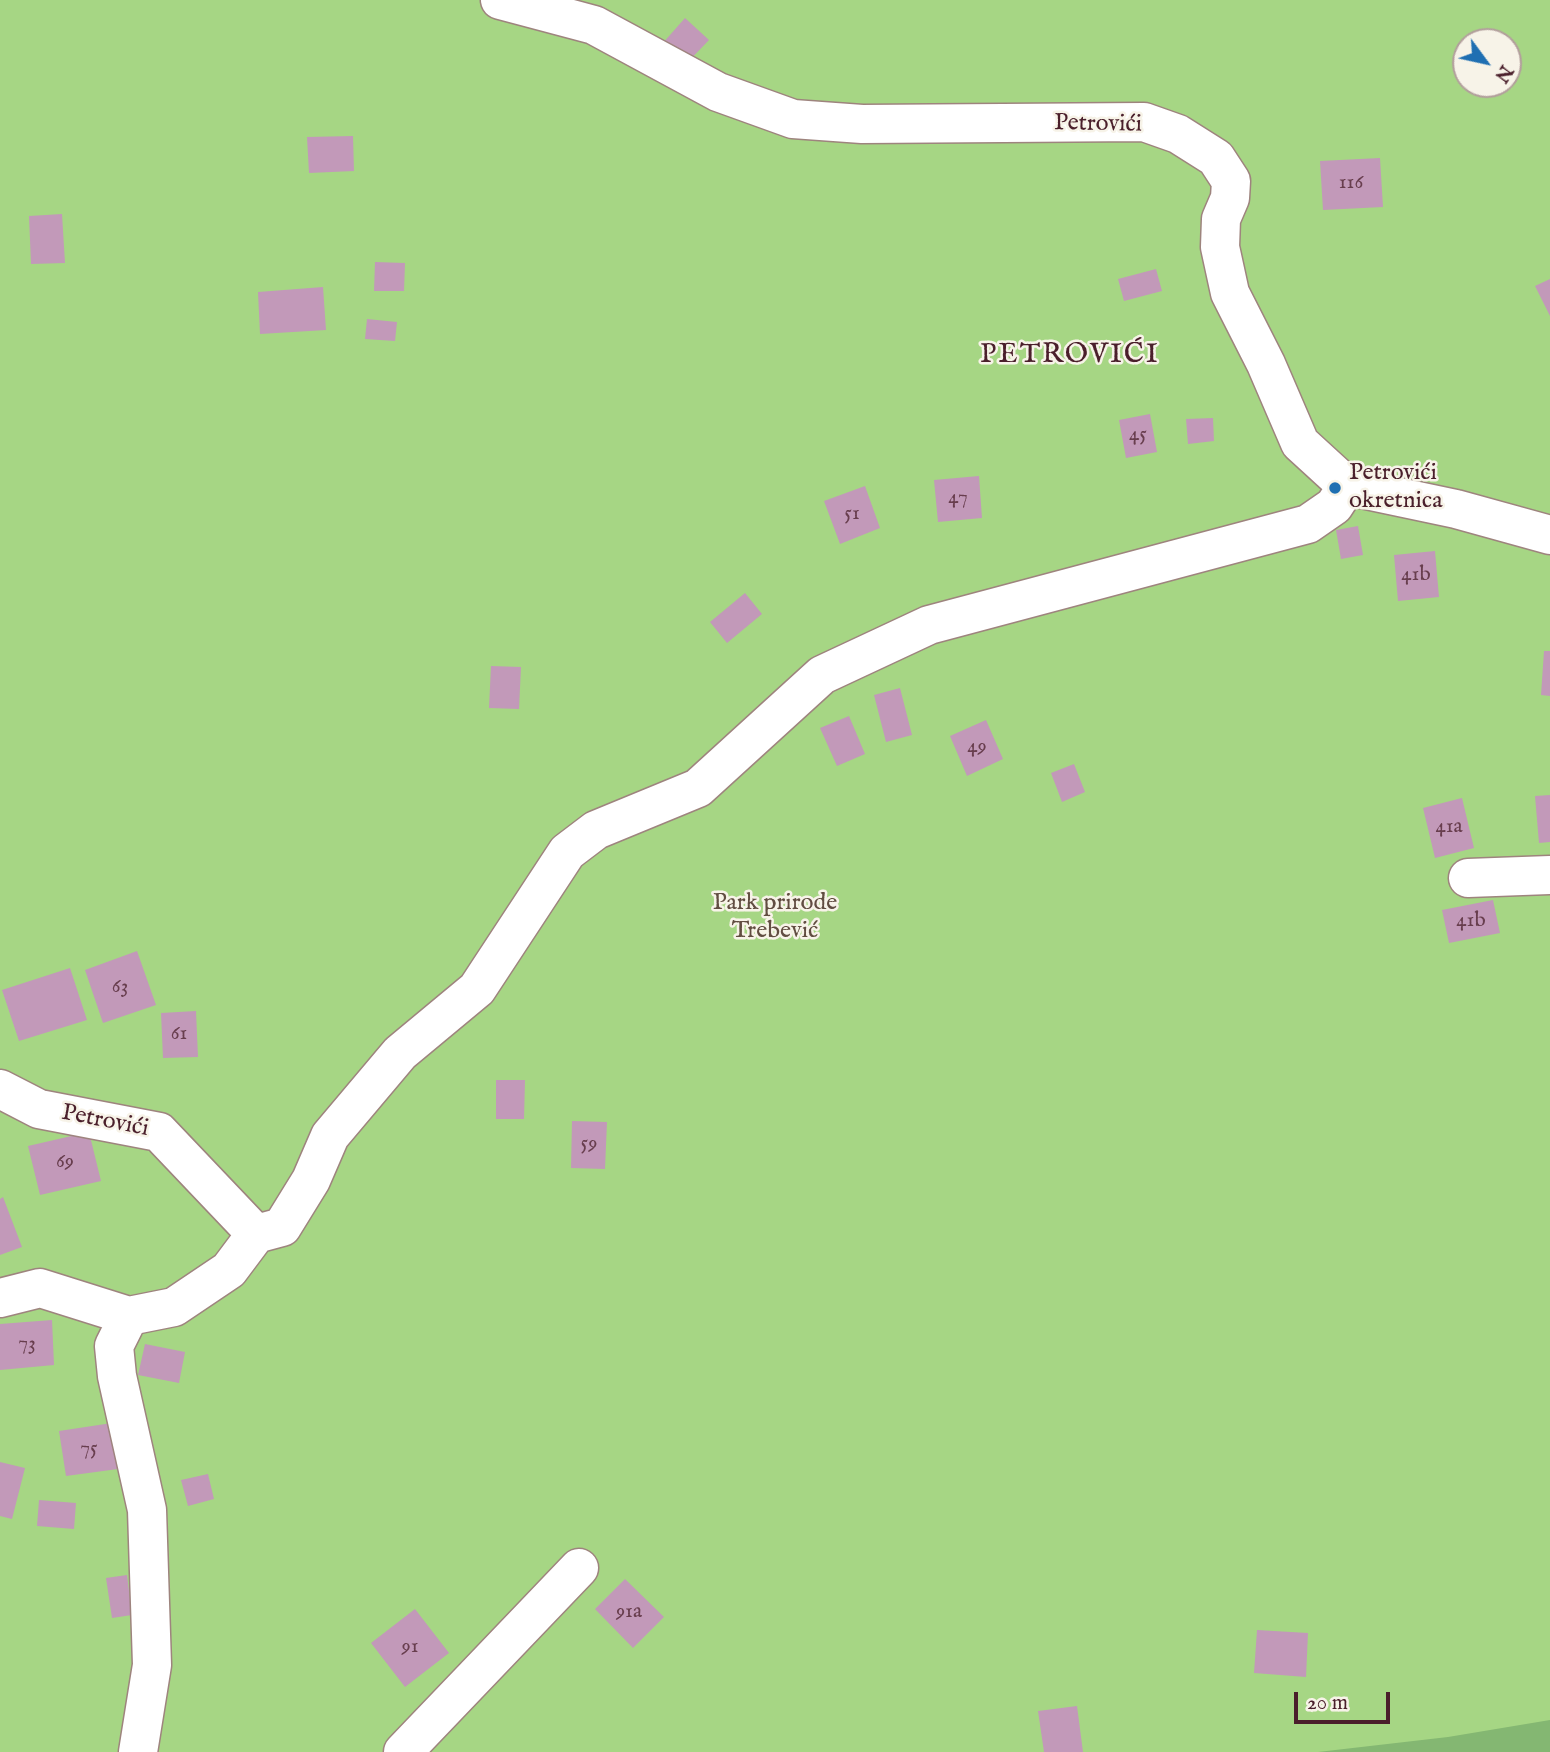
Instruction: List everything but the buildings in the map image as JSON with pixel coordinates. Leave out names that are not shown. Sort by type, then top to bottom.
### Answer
[{"type":"street","name":"Petrovići","points":[[500,0],[594,24],[718,92],[793,119],[862,124],[1144,122],[1178,134],[1216,158],[1231,181],[1230,198],[1221,219],[1220,247],[1230,293],[1266,364],[1300,443],[1347,486]]},
{"type":"street","points":[[0,1298],[40,1288],[129,1316],[174,1307],[229,1270],[256,1234],[282,1227],[311,1180],[330,1136],[400,1053],[477,989],[568,852],[596,830],[698,788],[822,675],[929,625],[1308,524],[1334,506],[1347,486],[1455,509],[1550,535]]},
{"type":"street","points":[[1468,878],[1550,874]]},
{"type":"street","name":"Petrovići","points":[[0,1088],[39,1109],[159,1132],[256,1234]]},
{"type":"street","points":[[129,1316],[114,1346],[117,1376],[147,1510],[152,1665],[138,1752]]},
{"type":"street","points":[[403,1752],[579,1568]]},
{"type":"green space","name":"Park prirode Trebević","points":[[0,0],[1550,0],[1550,1752],[0,1752]]},
{"type":"green space","points":[[1550,1720],[1550,1752],[1318,1752],[1448,1737]]},
{"type":"place","name":"Petrovići okretnica","points":[[1335,488]]},
{"type":"district","name":"PETROVIĆI","points":[[1070,356]]}]
